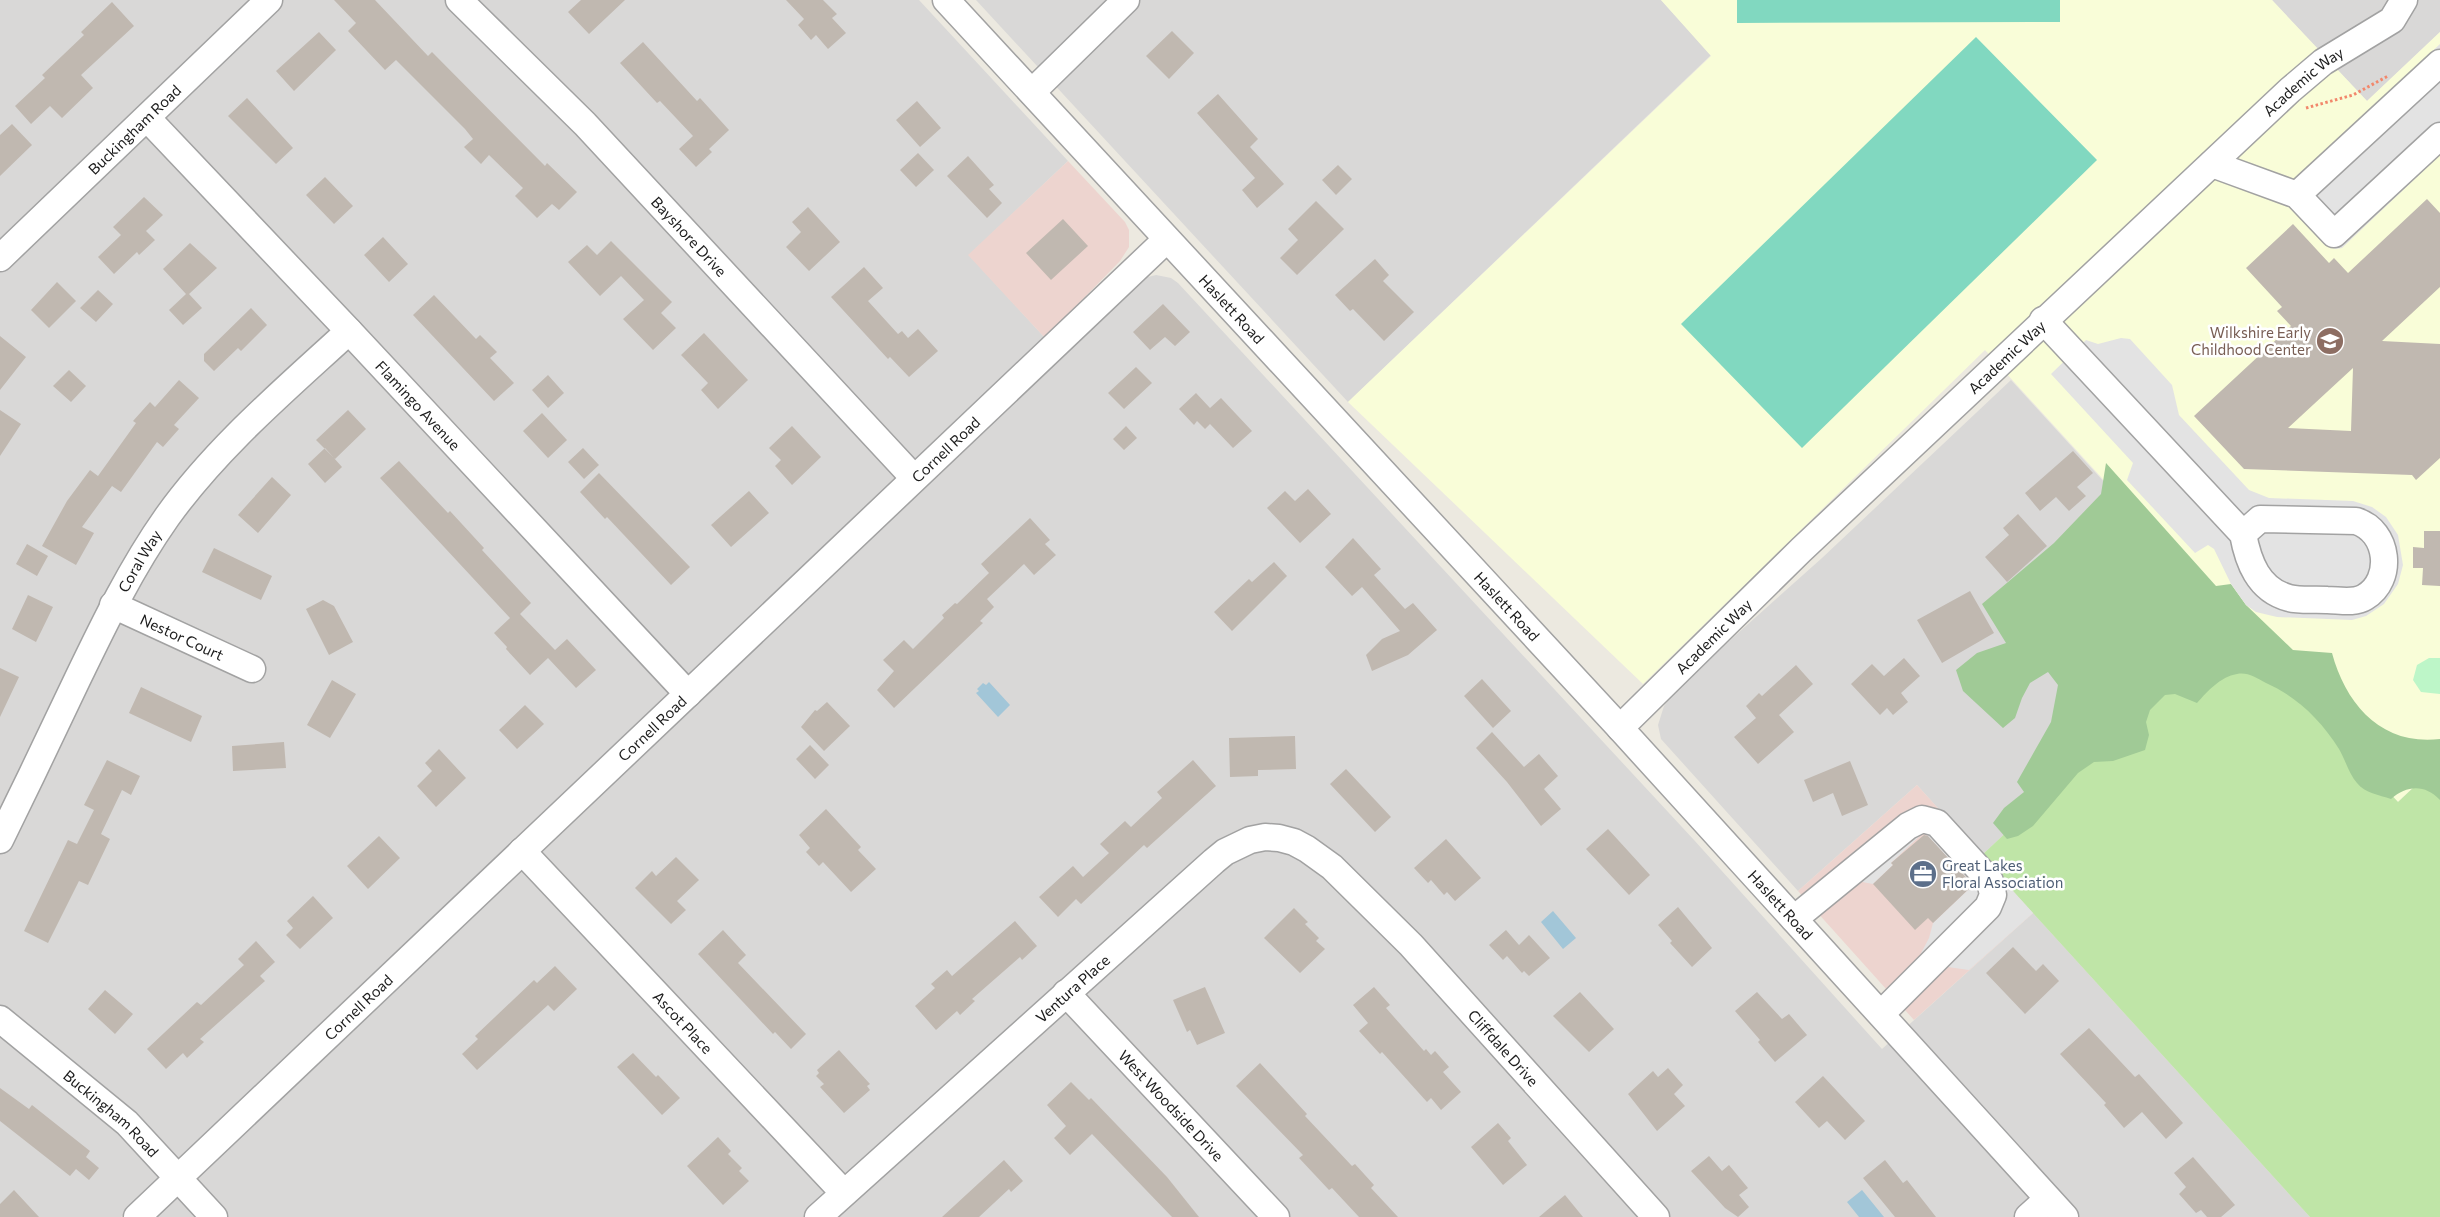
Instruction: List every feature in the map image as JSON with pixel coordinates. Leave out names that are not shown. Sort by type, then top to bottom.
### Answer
[{"type":"street","name":"Buckingham Road","points":[[0,258],[79,180],[147,118],[269,0]]},
{"type":"street","name":"Bayshore Drive","points":[[459,0],[585,124],[914,478]]},
{"type":"street","name":"Haslett Road","points":[[946,0],[1166,240],[1620,728],[2057,1208]]},
{"type":"street","points":[[1032,92],[1126,0]]},
{"type":"street","name":"Academic Way","points":[[1620,728],[1787,564],[2043,320],[2323,62],[2392,20],[2404,0]]},
{"type":"street","points":[[2297,195],[2440,63]]},
{"type":"street","name":"Flamingo Avenue","points":[[147,118],[349,330],[688,694]]},
{"type":"street","points":[[2212,164],[2297,195],[2334,234],[2440,136]]},
{"type":"street","name":"Cornell Road","points":[[137,1217],[1166,240]]},
{"type":"street","points":[[2043,320],[2243,534],[2248,559],[2258,576],[2274,591],[2290,598],[2359,600],[2372,590],[2385,566],[2383,548],[2380,542],[2368,528],[2356,521],[2260,519],[2243,534]]},
{"type":"street","name":"Coral Way","points":[[0,840],[113,605],[138,561],[168,516],[207,468],[257,417],[349,330]]},
{"type":"street","name":"Nestor Court","points":[[113,605],[252,669]]},
{"type":"street","points":[[1794,919],[1908,826],[1922,819],[1937,823],[1985,876],[1993,888],[1993,895],[1988,907],[1880,1014]]},
{"type":"street","name":"Ventura Place","points":[[818,1217],[1225,852],[1250,840],[1265,837],[1294,842],[1317,856],[1346,880]]},
{"type":"street","name":"Ascot Place","points":[[522,851],[844,1193]]},
{"type":"street","name":"Cliffdale Drive","points":[[1346,880],[1411,944],[1656,1217]]},
{"type":"street","name":"West Woodside Drive","points":[[1066,993],[1276,1217]]},
{"type":"street","name":"Buckingham Road","points":[[0,1020],[127,1123],[214,1217]]},
{"type":"street","points":[[2028,1217],[2057,1208]]},
{"type":"path","points":[[2303,109],[2353,95],[2394,73]]},
{"type":"shaded area","points":[[0,0],[919,0],[1068,161],[969,255],[1045,338],[121,1217],[0,1217]]},
{"type":"shaded area","points":[[976,0],[1661,0],[1711,55],[1348,402]]},
{"type":"shaded area","points":[[1661,0],[2272,0],[2367,101],[2440,32],[2440,779],[2432,770],[2398,802],[1985,350],[1643,684],[1348,402],[1711,56]]},
{"type":"shaded area","points":[[2272,0],[2440,0],[2440,32],[2367,101]]},
{"type":"shaded area","points":[[2440,44],[2440,155],[2342,248],[2336,249],[2327,246],[2278,195]]},
{"type":"shaded area","points":[[1068,161],[1125,222],[1129,230],[1129,247],[1120,261],[1045,338],[968,255]]},
{"type":"shaded area","points":[[1156,275],[1171,278],[1178,283],[1694,840],[1882,1049],[2033,913],[2310,1217],[151,1217],[1140,279]]},
{"type":"shaded area","points":[[2121,338],[2130,339],[2172,385],[2179,415],[2249,490],[2269,498],[2353,501],[2372,507],[2386,517],[2398,535],[2403,565],[2398,584],[2384,604],[2366,616],[2352,620],[2277,617],[2256,612],[2246,605],[2231,584],[2214,549],[2208,545],[2195,553],[2127,480],[2133,463],[2051,374],[2086,340],[2098,344]]},
{"type":"shaded area","points":[[2011,380],[2231,621],[1981,856],[1917,785],[1798,891],[1661,739],[1658,725],[1664,706],[1680,685],[1822,558]]},
{"type":"shaded area","points":[[1917,785],[2033,913],[1914,1020],[1798,891]]},
{"type":"shaded area","points":[[1946,817],[2033,913],[1969,970],[1948,967],[1940,970],[1904,1009],[1886,988],[1898,984],[1918,959],[1929,938],[1933,923],[1973,885],[1924,832],[1891,863],[1893,865],[1873,884],[1857,881],[1901,819]]},
{"type":"green space","points":[[1737,0],[2060,0],[2060,22],[1737,23]]},
{"type":"green space","points":[[1976,37],[2097,160],[1802,448],[1681,324]]},
{"type":"green space","points":[[2106,463],[2216,586],[2231,584],[2246,605],[2293,650],[2332,653],[2338,672],[2347,689],[2357,705],[2370,718],[2384,729],[2401,736],[2419,739],[2440,739],[2440,800],[2428,791],[2416,788],[2403,791],[2391,799],[2364,789],[2354,779],[2332,738],[2307,710],[2277,688],[2252,676],[2237,674],[2220,681],[2197,703],[2175,694],[2165,695],[2150,710],[2146,722],[2149,735],[2145,750],[2113,761],[2094,762],[2078,773],[2033,826],[2018,836],[2007,839],[1993,823],[2004,808],[2024,792],[2017,782],[2051,722],[2058,685],[2048,672],[2030,683],[2015,718],[2003,728],[1963,691],[1956,670],[1977,653],[2006,643],[1982,604],[2054,543],[2101,494]]},
{"type":"green space","points":[[2231,621],[2398,802],[2432,770],[2440,779],[2440,1217],[2310,1217],[1981,856]]},
{"type":"green space","points":[[2429,658],[2440,658],[2440,694],[2421,692],[2413,680],[2417,665]]},
{"type":"water","points":[[989,682],[1010,705],[998,717],[976,693],[983,683],[986,685]]},
{"type":"water","points":[[1553,911],[1576,938],[1563,949],[1541,922]]},
{"type":"water","points":[[1862,1190],[1884,1217],[1859,1217],[1847,1202]]},
{"type":"building","points":[[334,0],[375,0],[428,56],[432,52],[545,166],[547,163],[577,192],[559,210],[552,204],[537,218],[515,196],[523,188],[489,155],[481,164],[464,147],[473,139],[396,60],[385,70],[348,31],[356,23]]},
{"type":"building","points":[[581,0],[625,0],[589,34],[568,12]]},
{"type":"building","points":[[786,0],[823,0],[837,14],[832,18],[846,33],[828,49],[816,35],[811,40],[798,25],[804,19]]},
{"type":"building","points":[[112,2],[134,26],[81,75],[93,88],[62,118],[50,106],[31,124],[15,106],[45,78],[42,75],[84,35],[81,32]]},
{"type":"building","points":[[1172,31],[1194,53],[1169,79],[1146,56]]},
{"type":"building","points":[[319,32],[336,50],[294,91],[276,71]]},
{"type":"building","points":[[643,42],[697,101],[700,98],[729,130],[709,149],[712,152],[696,167],[679,149],[693,136],[660,101],[657,103],[620,63]]},
{"type":"building","points":[[1218,94],[1258,139],[1250,147],[1284,184],[1257,208],[1242,190],[1255,178],[1197,113]]},
{"type":"building","points":[[247,98],[293,148],[276,164],[228,116]]},
{"type":"building","points":[[917,101],[941,128],[920,147],[896,120]]},
{"type":"building","points":[[12,124],[32,145],[0,176],[0,135]]},
{"type":"building","points":[[918,153],[934,170],[916,187],[900,170]]},
{"type":"building","points":[[968,156],[994,185],[989,189],[1002,203],[987,218],[947,176]]},
{"type":"building","points":[[1338,165],[1352,179],[1336,195],[1322,180]]},
{"type":"building","points":[[325,177],[353,206],[334,224],[306,195]]},
{"type":"building","points":[[144,197],[163,215],[146,231],[155,240],[139,255],[137,252],[114,274],[98,257],[121,235],[113,227]]},
{"type":"building","name":"Wilkshire Early Childhood Center","points":[[2427,199],[2440,213],[2440,287],[2382,341],[2440,344],[2440,458],[2416,480],[2412,475],[2244,469],[2194,416],[2291,326],[2277,311],[2282,307],[2246,268],[2293,224],[2329,263],[2334,258],[2348,273]],"holes":[[[2353,368],[2351,431],[2288,428]]]},
{"type":"building","points":[[1316,201],[1344,229],[1297,275],[1280,258],[1298,240],[1288,229]]},
{"type":"building","points":[[808,207],[840,242],[809,271],[786,247],[801,232],[792,222]]},
{"type":"building","points":[[1063,219],[1088,246],[1051,280],[1026,253]]},
{"type":"building","points":[[383,237],[408,264],[389,282],[364,255]]},
{"type":"building","points":[[611,241],[672,302],[661,313],[676,328],[653,350],[623,319],[644,300],[621,276],[600,296],[568,262],[587,245],[597,255]]},
{"type":"building","points":[[190,243],[217,268],[189,294],[202,308],[183,325],[169,310],[186,294],[163,269]]},
{"type":"building","points":[[1375,259],[1389,275],[1383,281],[1414,312],[1384,341],[1353,309],[1350,311],[1335,295]]},
{"type":"building","points":[[864,267],[883,288],[868,301],[898,334],[902,331],[908,338],[918,329],[938,351],[909,377],[890,357],[888,359],[831,297]]},
{"type":"building","points":[[57,282],[76,301],[49,328],[31,310]]},
{"type":"building","points":[[98,290],[113,304],[96,322],[80,308]]},
{"type":"building","points":[[434,295],[476,339],[480,335],[497,352],[490,358],[514,383],[494,401],[413,315]]},
{"type":"building","points":[[1163,304],[1190,332],[1175,346],[1165,337],[1150,350],[1133,332]]},
{"type":"building","points":[[251,308],[267,325],[241,351],[238,348],[214,371],[204,361],[204,354]]},
{"type":"building","points":[[704,333],[748,380],[718,409],[701,390],[708,383],[681,355]]},
{"type":"building","points":[[0,336],[26,357],[0,390]]},
{"type":"building","points":[[1136,367],[1152,383],[1124,409],[1108,393]]},
{"type":"building","points":[[69,370],[86,386],[71,402],[53,386]]},
{"type":"building","points":[[548,375],[564,393],[548,408],[532,390]]},
{"type":"building","points":[[179,380],[199,398],[174,425],[179,429],[163,447],[157,442],[121,492],[112,486],[82,527],[94,533],[76,565],[42,546],[67,501],[90,470],[98,476],[136,423],[133,421],[150,402],[155,407]]},
{"type":"building","points":[[1196,393],[1210,408],[1221,398],[1252,431],[1233,448],[1210,424],[1205,429],[1197,421],[1194,425],[1179,409]]},
{"type":"building","points":[[0,410],[21,424],[0,456]]},
{"type":"building","points":[[348,410],[366,429],[335,459],[316,440]]},
{"type":"building","points":[[542,413],[567,440],[548,458],[523,431]]},
{"type":"building","points":[[792,426],[821,457],[792,485],[775,466],[781,460],[769,448]]},
{"type":"building","points":[[1126,426],[1137,438],[1124,450],[1113,439]]},
{"type":"building","points":[[325,448],[342,467],[325,483],[308,464]]},
{"type":"building","points":[[583,448],[599,465],[584,479],[568,462]]},
{"type":"building","points":[[2073,451],[2093,473],[2077,487],[2086,496],[2069,511],[2056,497],[2040,511],[2025,493]]},
{"type":"building","points":[[399,461],[448,513],[450,511],[484,548],[482,550],[531,603],[520,614],[555,650],[567,639],[596,670],[576,688],[548,658],[530,675],[506,649],[507,647],[494,633],[510,618],[380,478]]},
{"type":"building","points":[[599,473],[690,567],[671,585],[607,517],[605,519],[580,492]]},
{"type":"building","points":[[272,477],[291,495],[258,533],[238,515]]},
{"type":"building","points":[[1308,489],[1331,514],[1300,543],[1267,508],[1285,491],[1295,501]]},
{"type":"building","points":[[749,491],[769,513],[731,547],[711,525]]},
{"type":"building","points":[[2018,514],[2047,546],[2007,582],[1985,557],[2009,535],[2003,528]]},
{"type":"building","points":[[1030,518],[1050,540],[1045,544],[1056,555],[1034,575],[1024,564],[987,599],[994,607],[980,621],[983,623],[894,708],[877,690],[894,671],[883,660],[904,640],[913,649],[944,618],[942,615],[955,603],[957,604],[989,573],[981,564]]},
{"type":"building","points":[[2424,531],[2440,531],[2440,586],[2422,585],[2423,568],[2413,568],[2413,547],[2424,548]]},
{"type":"building","points":[[1353,538],[1381,569],[1374,575],[1405,609],[1413,603],[1437,630],[1408,655],[1372,671],[1366,655],[1382,639],[1400,631],[1362,587],[1352,596],[1325,567]]},
{"type":"building","points":[[27,544],[48,556],[37,576],[16,564]]},
{"type":"building","points":[[214,548],[272,576],[261,600],[202,572]]},
{"type":"building","points":[[1274,562],[1287,576],[1232,631],[1214,612],[1249,579],[1252,582]]},
{"type":"building","points":[[1970,591],[1994,633],[1942,663],[1917,620]]},
{"type":"building","points":[[28,595],[53,607],[36,642],[12,629]]},
{"type":"building","points":[[323,600],[334,606],[353,642],[329,655],[306,609]]},
{"type":"building","points":[[1904,658],[1920,676],[1901,693],[1908,702],[1893,715],[1887,708],[1880,715],[1851,684],[1872,664],[1884,676]]},
{"type":"building","points":[[1796,665],[1813,684],[1779,715],[1794,732],[1758,764],[1734,737],[1756,718],[1746,706],[1759,693],[1762,696]]},
{"type":"building","points":[[0,668],[19,677],[0,717]]},
{"type":"building","points":[[1482,679],[1511,711],[1493,728],[1464,696]]},
{"type":"building","points":[[332,680],[356,694],[330,738],[307,725]]},
{"type":"building","points":[[141,687],[202,716],[191,742],[129,713]]},
{"type":"building","points":[[827,702],[850,726],[824,751],[801,727],[815,710],[817,711]]},
{"type":"building","points":[[525,705],[544,724],[517,749],[499,730]]},
{"type":"building","points":[[1492,732],[1524,767],[1539,754],[1558,776],[1544,789],[1561,809],[1541,826],[1507,782],[1476,748]]},
{"type":"building","points":[[1295,736],[1296,769],[1258,770],[1258,776],[1230,777],[1229,738]]},
{"type":"building","points":[[284,742],[286,768],[233,771],[232,746]]},
{"type":"building","points":[[810,745],[829,765],[815,779],[796,759]]},
{"type":"building","points":[[439,749],[466,778],[436,807],[417,786],[432,771],[425,763]]},
{"type":"building","points":[[107,760],[140,776],[131,795],[122,790],[101,834],[110,839],[88,885],[79,881],[48,943],[24,931],[68,840],[77,844],[94,810],[84,805]]},
{"type":"building","points":[[1193,760],[1216,786],[1147,848],[1144,845],[1081,904],[1076,899],[1058,917],[1039,897],[1073,866],[1083,877],[1109,853],[1100,844],[1125,821],[1131,827],[1162,798],[1157,792]]},
{"type":"building","points":[[1850,761],[1868,805],[1842,816],[1833,793],[1813,802],[1804,780]]},
{"type":"building","points":[[1346,769],[1391,817],[1375,832],[1330,784]]},
{"type":"building","points":[[826,809],[861,847],[858,850],[876,869],[851,892],[823,862],[819,866],[806,852],[810,848],[799,835]]},
{"type":"building","points":[[1608,829],[1650,875],[1629,895],[1586,849]]},
{"type":"building","name":"Great Lakes Floral Association","points":[[1924,835],[1928,836],[1973,885],[1933,923],[1928,918],[1915,930],[1873,884],[1893,865],[1891,863]]},
{"type":"building","points":[[379,836],[400,858],[368,889],[347,866]]},
{"type":"building","points":[[1446,839],[1481,878],[1455,901],[1447,892],[1444,895],[1431,880],[1428,883],[1414,868]]},
{"type":"building","points":[[676,857],[699,880],[677,901],[686,910],[671,924],[635,888],[652,871],[656,876]]},
{"type":"building","points":[[313,896],[333,918],[300,949],[286,935],[293,928],[287,921]]},
{"type":"building","points":[[1678,907],[1712,948],[1692,967],[1670,943],[1672,941],[1658,925]]},
{"type":"building","points":[[1294,908],[1308,922],[1305,924],[1319,938],[1316,941],[1325,949],[1300,973],[1264,938]]},
{"type":"building","points":[[1015,921],[1037,946],[1022,960],[1020,957],[972,999],[975,1001],[960,1015],[957,1011],[936,1030],[915,1006],[935,988],[931,984],[947,970],[952,976]]},
{"type":"building","points":[[723,930],[746,955],[738,963],[806,1034],[791,1049],[775,1032],[773,1034],[698,954]]},
{"type":"building","points":[[1506,930],[1519,945],[1529,935],[1550,958],[1529,976],[1524,971],[1522,973],[1507,956],[1503,960],[1489,945]]},
{"type":"building","points":[[256,941],[275,962],[260,976],[265,981],[200,1039],[204,1042],[187,1058],[183,1053],[166,1069],[147,1049],[197,1002],[201,1005],[244,965],[238,959]]},
{"type":"building","points":[[2013,947],[2036,971],[2043,964],[2059,981],[2025,1014],[1986,973]]},
{"type":"building","points":[[555,966],[577,989],[554,1011],[548,1005],[477,1070],[462,1054],[478,1039],[475,1036],[534,980],[537,983]]},
{"type":"building","points":[[1205,987],[1225,1033],[1197,1045],[1190,1030],[1187,1032],[1173,1000]]},
{"type":"building","points":[[1374,987],[1390,1005],[1386,1008],[1424,1051],[1426,1049],[1431,1055],[1435,1051],[1449,1067],[1443,1072],[1461,1092],[1441,1110],[1431,1098],[1427,1102],[1382,1052],[1380,1054],[1359,1031],[1368,1023],[1353,1005]]},
{"type":"building","points":[[105,990],[133,1014],[115,1034],[88,1009]]},
{"type":"building","points":[[1580,992],[1614,1029],[1589,1052],[1553,1016]]},
{"type":"building","points":[[1757,992],[1782,1019],[1789,1014],[1807,1035],[1775,1062],[1758,1042],[1760,1040],[1735,1011]]},
{"type":"building","points":[[2089,1028],[2135,1077],[2139,1074],[2183,1123],[2166,1139],[2142,1112],[2124,1128],[2104,1105],[2106,1103],[2060,1054]]},
{"type":"building","points":[[839,1050],[870,1084],[867,1086],[870,1090],[844,1113],[820,1087],[824,1084],[816,1076],[819,1073],[817,1070]]},
{"type":"building","points":[[633,1053],[680,1098],[662,1115],[617,1067]]},
{"type":"building","points":[[1260,1063],[1307,1114],[1305,1116],[1352,1166],[1355,1164],[1374,1185],[1371,1188],[1398,1217],[1359,1217],[1332,1188],[1329,1190],[1299,1158],[1303,1155],[1236,1086]]},
{"type":"building","points":[[1668,1068],[1683,1085],[1674,1094],[1685,1106],[1657,1131],[1628,1094],[1653,1071],[1658,1077]]},
{"type":"building","points":[[1823,1076],[1865,1121],[1845,1140],[1827,1121],[1819,1128],[1795,1102]]},
{"type":"building","points":[[1071,1082],[1089,1100],[1091,1098],[1167,1177],[1199,1217],[1172,1217],[1092,1134],[1070,1155],[1054,1138],[1066,1126],[1047,1105]]},
{"type":"building","points":[[0,1088],[29,1109],[32,1105],[90,1151],[86,1157],[99,1168],[89,1180],[76,1169],[70,1176],[0,1121]]},
{"type":"building","points":[[1498,1123],[1511,1138],[1508,1141],[1527,1165],[1503,1185],[1471,1147]]},
{"type":"building","points":[[718,1137],[731,1151],[728,1154],[742,1168],[739,1171],[749,1181],[723,1205],[687,1166]]},
{"type":"building","points":[[1709,1156],[1722,1171],[1729,1165],[1748,1188],[1739,1195],[1749,1207],[1738,1217],[1725,1208],[1691,1171]]},
{"type":"building","points":[[2193,1157],[2235,1205],[2221,1217],[2207,1217],[2201,1210],[2196,1213],[2179,1194],[2186,1187],[2174,1173]]},
{"type":"building","points":[[1004,1160],[1023,1181],[1011,1192],[1009,1189],[979,1217],[942,1217]]},
{"type":"building","points":[[1885,1160],[1903,1183],[1907,1180],[1936,1217],[1895,1217],[1863,1178]]},
{"type":"building","points":[[14,1190],[39,1217],[0,1217],[0,1204]]},
{"type":"building","points":[[1565,1195],[1583,1217],[1539,1217]]},
{"type":"place","name":"Wilkshire Early Childhood Center","points":[[2330,341]]},
{"type":"place","name":"Great Lakes Floral Association","points":[[1923,874]]}]
